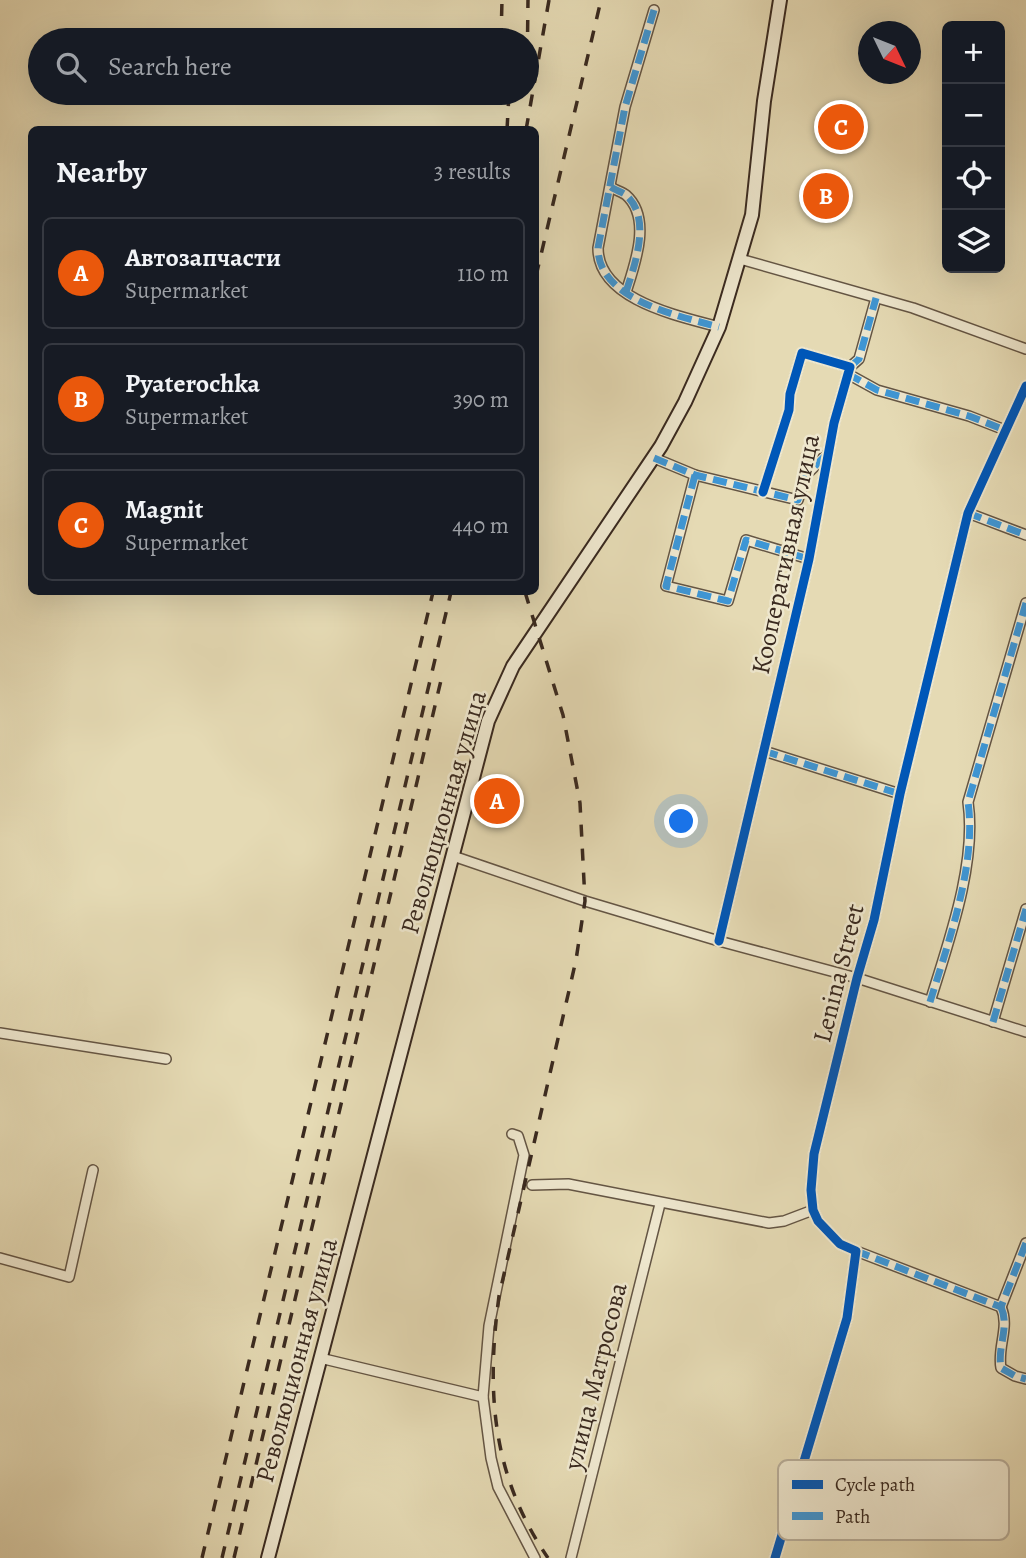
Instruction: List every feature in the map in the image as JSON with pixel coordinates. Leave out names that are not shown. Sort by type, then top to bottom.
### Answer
[{"type":"main road","name":"Революционная улица","points":[[268,1558],[480,748],[500,691],[536,630],[654,458],[685,402],[719,327],[752,215],[764,101],[780,0]]},
{"type":"street","points":[[654,10],[625,107],[598,248],[598,262],[610,280],[636,300],[662,312],[719,327]]},
{"type":"street","points":[[611,187],[627,196],[638,217],[641,231],[626,292]]},
{"type":"street","points":[[740,259],[913,308],[1026,349]]},
{"type":"street","points":[[876,298],[859,359],[849,370],[877,390],[969,415],[1005,430]]},
{"type":"street","name":"Кооперативная улица","points":[[719,941],[809,559],[828,453],[849,370],[802,353],[790,394],[789,410],[763,492]]},
{"type":"street","name":"Lenina Street","points":[[813,1210],[811,1191],[814,1154],[874,920],[900,794],[968,513],[1026,386]]},
{"type":"street","points":[[654,458],[695,475],[798,500],[806,475],[828,453]]},
{"type":"street","points":[[695,475],[666,586],[728,601],[746,540],[809,559]]},
{"type":"street","points":[[968,513],[1026,535]]},
{"type":"street","points":[[930,1002],[959,906],[972,826],[968,802],[1026,605]]},
{"type":"street","points":[[764,751],[900,794]]},
{"type":"street","points":[[453,856],[585,901],[857,978],[1026,1032]]},
{"type":"street","points":[[993,1022],[1026,909]]},
{"type":"street","points":[[0,1033],[166,1059]]},
{"type":"street","points":[[512,1134],[518,1136],[524,1155],[489,1326],[483,1397],[491,1458],[498,1487],[535,1558]]},
{"type":"street","points":[[0,1258],[69,1277],[93,1170]]},
{"type":"street","points":[[533,1185],[568,1184],[660,1204],[769,1223],[784,1221],[813,1210],[818,1221],[840,1244],[1001,1307],[1006,1316],[999,1358],[1001,1368],[1026,1379]]},
{"type":"street","name":"улица Матросова","points":[[570,1558],[660,1204]]},
{"type":"street","points":[[1001,1307],[1026,1243]]},
{"type":"street","points":[[804,1460],[847,1318],[856,1251]]},
{"type":"street","points":[[320,1359],[483,1397]]},
{"type":"street","points":[[775,1558],[780,1540]]},
{"type":"railway","points":[[501,28],[502,0]]},
{"type":"railway","points":[[528,0],[528,28]]},
{"type":"railway","points":[[539,57],[549,0]]},
{"type":"railway","points":[[539,263],[601,0]]},
{"type":"railway","points":[[507,126],[508,105]]},
{"type":"railway","points":[[527,126],[530,105]]},
{"type":"railway","points":[[202,1558],[432,595]]},
{"type":"railway","points":[[222,1558],[450,595]]},
{"type":"railway","points":[[526,595],[563,715],[580,803],[585,901],[576,960],[499,1296],[493,1366],[494,1400],[504,1465],[529,1527],[548,1558]]},
{"type":"railway","points":[[234,1558],[442,676]]},
{"type":"marked path","points":[[654,10],[625,107],[598,248],[602,266],[611,281],[626,293],[663,311],[719,327]]},
{"type":"marked path","points":[[611,187],[626,195],[634,205],[640,228],[637,255],[626,292]]},
{"type":"marked path","points":[[850,367],[859,359],[876,298]]},
{"type":"marked path","points":[[848,374],[877,390],[969,416],[1005,430]]},
{"type":"marked path","points":[[654,458],[695,475],[798,500],[806,475],[827,454]]},
{"type":"marked path","points":[[695,475],[666,586],[728,601],[746,540],[809,559]]},
{"type":"marked path","points":[[968,513],[1026,535]]},
{"type":"marked path","points":[[930,1002],[965,877],[970,826],[968,802],[1026,603]]},
{"type":"marked path","points":[[764,751],[900,794]]},
{"type":"marked path","points":[[993,1022],[1026,909]]},
{"type":"marked path","points":[[856,1251],[1001,1307],[1026,1243]]},
{"type":"marked path","points":[[1001,1307],[1004,1322],[1001,1368],[1026,1379]]},
{"type":"cycle path","points":[[719,941],[809,559],[834,423],[850,367],[802,353],[790,394],[789,410],[763,492]]},
{"type":"cycle path","points":[[804,1460],[847,1318],[856,1251],[840,1244],[818,1221],[813,1210],[811,1190],[814,1154],[874,920],[900,794],[968,513],[1026,386]]},
{"type":"cycle path","points":[[775,1558],[780,1540]]},
{"type":"place","name":"Magnit","points":[[841,127]]},
{"type":"place","name":"Pyaterochka","points":[[826,196]]},
{"type":"place","name":"Автозапчасти","points":[[497,801]]}]
